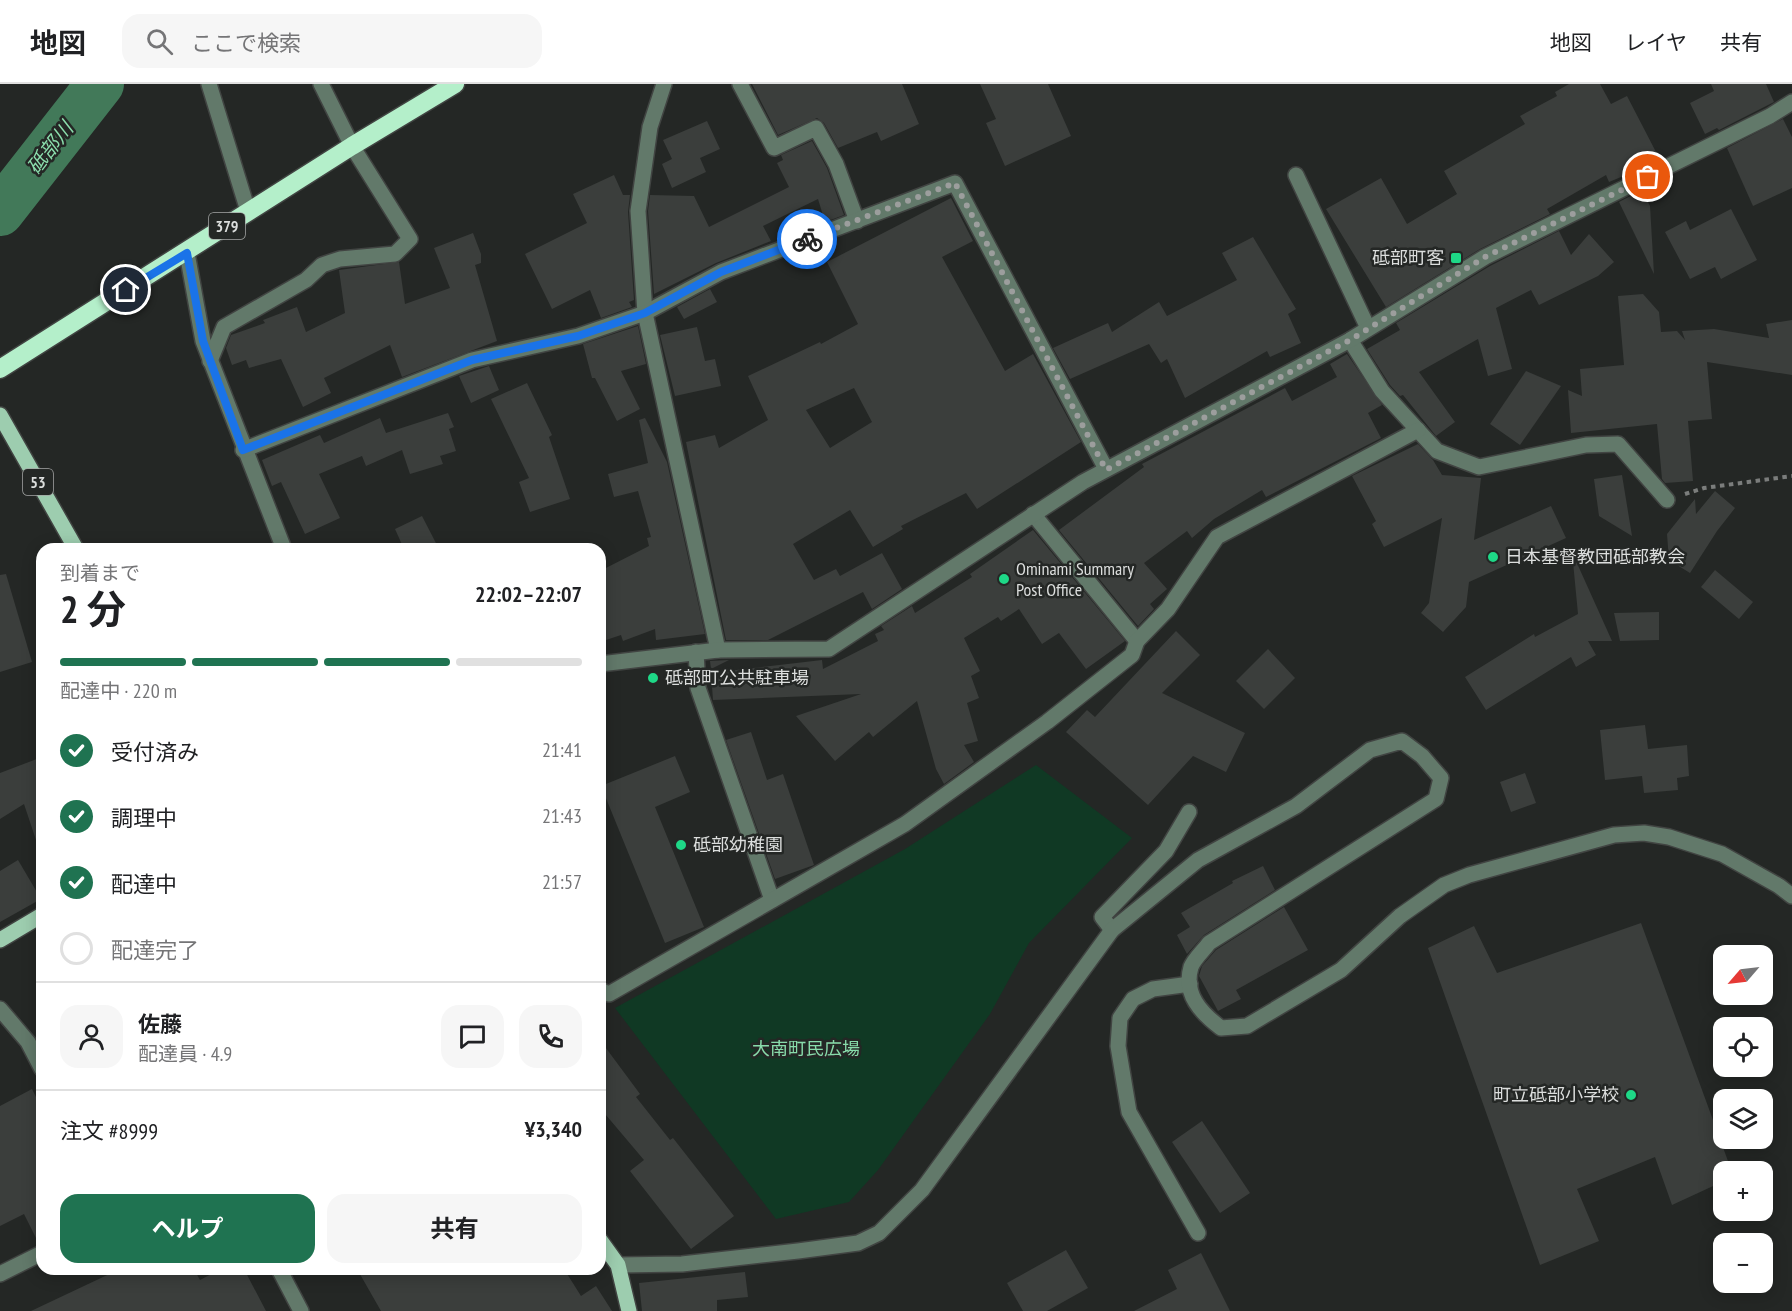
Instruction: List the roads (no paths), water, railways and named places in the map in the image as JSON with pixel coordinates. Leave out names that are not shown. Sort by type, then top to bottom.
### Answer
[{"type":"highway","name":"379","points":[[0,369],[187,253],[248,211],[455,84]]},
{"type":"main road","name":"53","points":[[0,415],[73,543]]},
{"type":"main road","points":[[0,940],[36,919]]},
{"type":"main road","points":[[606,1248],[618,1265],[629,1311]]},
{"type":"street","points":[[209,84],[248,211]]},
{"type":"street","points":[[210,361],[224,327],[306,280],[322,265],[340,259],[395,254],[410,239],[352,146],[321,84]]},
{"type":"street","points":[[664,84],[650,127],[638,211],[645,313],[718,650]]},
{"type":"street","points":[[740,84],[774,148],[816,128],[836,164],[857,221]]},
{"type":"street","points":[[606,663],[718,650],[829,649],[1033,514],[1106,470],[1350,340],[1485,257],[1770,116],[1792,102]]},
{"type":"street","points":[[1296,176],[1368,328]]},
{"type":"street","points":[[243,450],[472,360],[578,336],[645,313],[721,272],[955,183],[1106,470]]},
{"type":"street","points":[[187,253],[203,341],[243,450],[282,543]]},
{"type":"street","points":[[1350,340],[1382,391],[1437,451],[1479,467],[1586,445],[1618,444],[1667,500]]},
{"type":"street","points":[[606,993],[609,994],[905,824],[1047,722],[1132,655],[1137,641],[1168,609],[1217,537],[1418,430]]},
{"type":"street","points":[[1033,514],[1137,641]]},
{"type":"street","points":[[696,652],[698,688],[772,900]]},
{"type":"street","points":[[618,1265],[671,1264],[858,1244],[879,1233],[922,1190],[1112,930],[1198,860],[1296,806],[1370,750],[1402,741],[1422,756],[1441,778],[1436,799],[1209,944],[1192,966],[1190,993],[1202,1014],[1221,1028],[1247,1026],[1341,970],[1400,916],[1444,885],[1469,875],[1614,835],[1644,833],[1669,837],[1722,854],[1792,896]]},
{"type":"street","points":[[1112,930],[1102,917],[1166,851],[1188,812]]},
{"type":"street","points":[[1190,984],[1153,989],[1133,999],[1120,1018],[1118,1046],[1129,1112],[1198,1233]]},
{"type":"street","points":[[0,1009],[28,1042],[36,1057]]},
{"type":"street","points":[[0,1274],[36,1256]]},
{"type":"street","points":[[282,1275],[301,1311]]},
{"type":"waterway","name":"砥部川","points":[[0,212],[100,84]]},
{"type":"place","name":"砥部町客","points":[[1456,258]]},
{"type":"place","name":"日本基督教団砥部教会","points":[[1493,557]]},
{"type":"place","name":"Ominami Summary Post Office","points":[[1004,579]]},
{"type":"place","name":"砥部町公共駐車場","points":[[653,678]]},
{"type":"place","name":"砥部幼稚園","points":[[681,845]]},
{"type":"place","name":"町立砥部小学校","points":[[1631,1095]]},
{"type":"park label","name":"大南町民広場","points":[[806,1049]]}]
